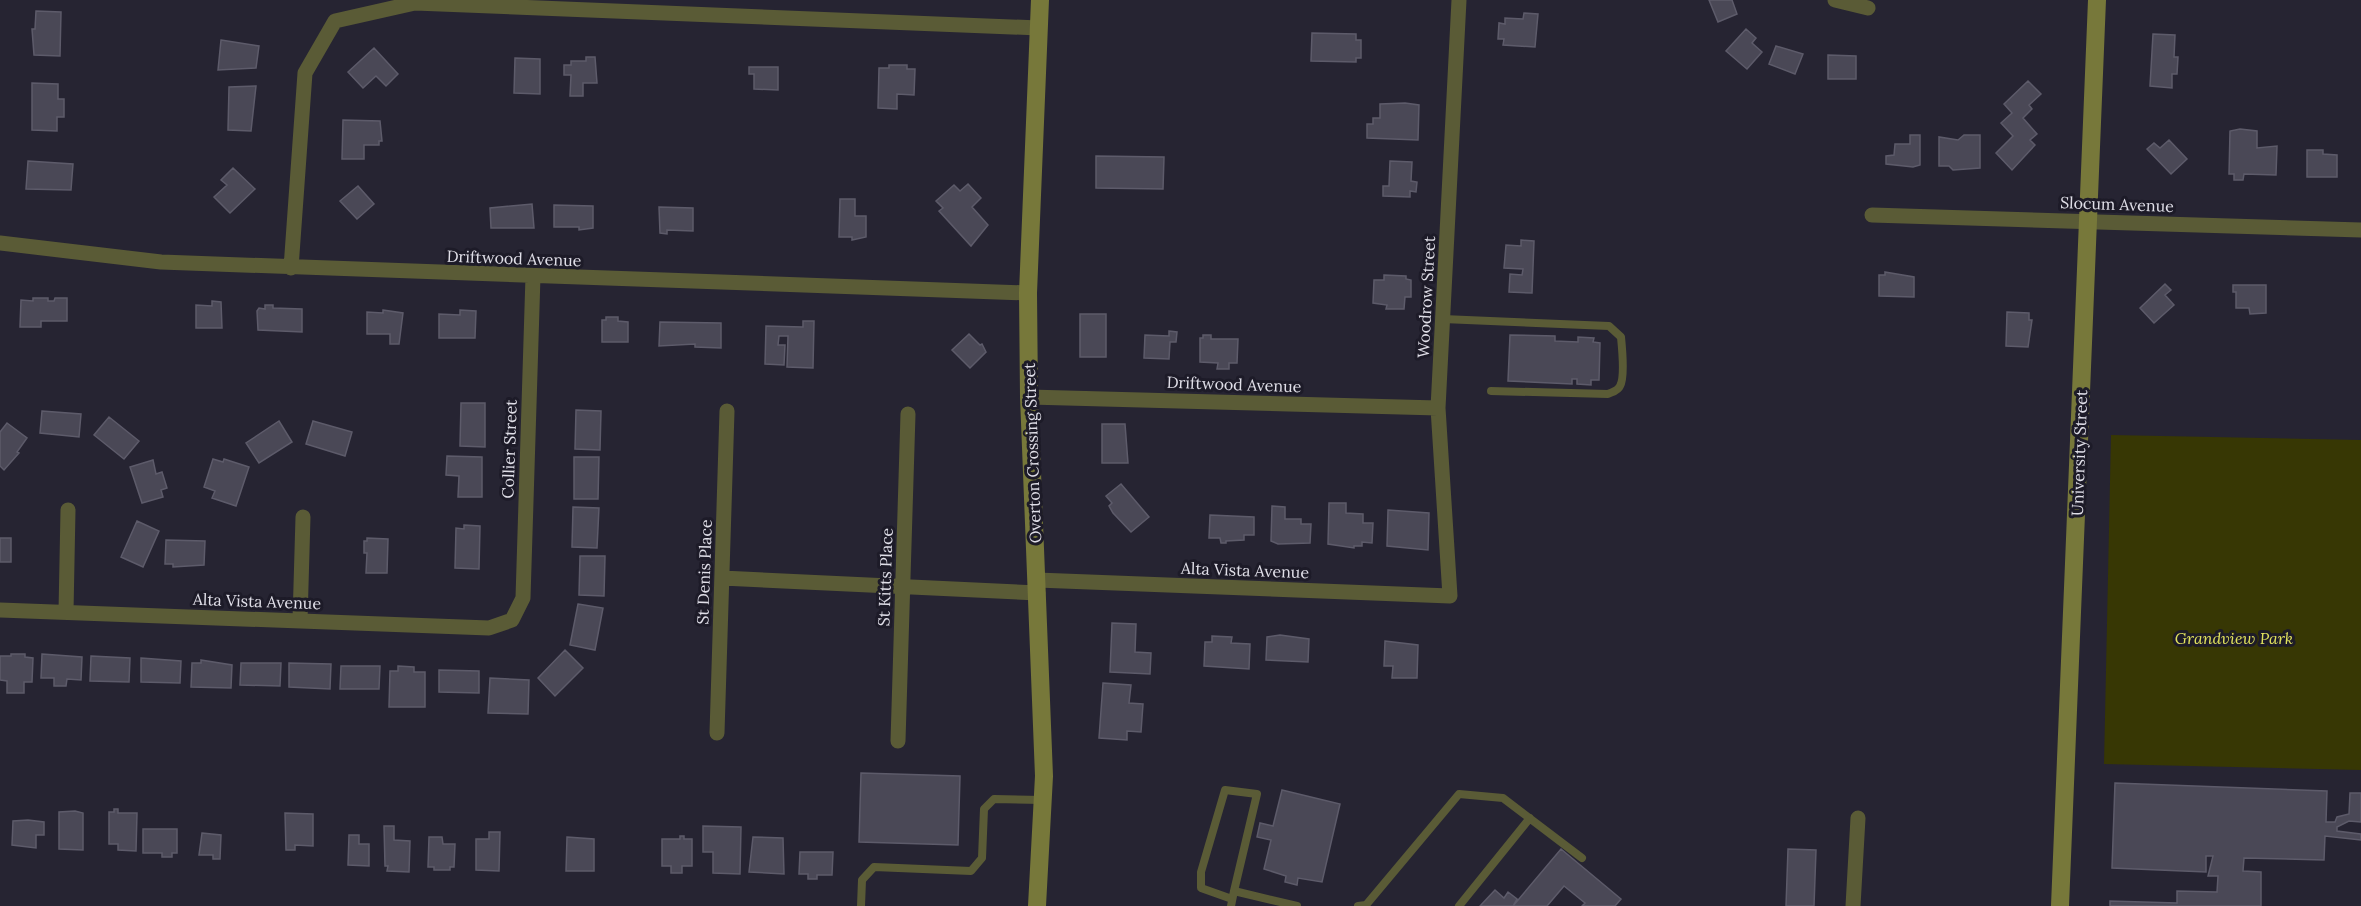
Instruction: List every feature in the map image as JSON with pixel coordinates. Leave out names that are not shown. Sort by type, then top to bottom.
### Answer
[{"type":"street","name":"Overton Crossing Street","points":[[1037,906],[1043,800],[1038,587],[1029,397],[1028,293],[1040,0]]},
{"type":"street","name":"Woodrow Street","points":[[1450,596],[1438,408],[1460,0]]},
{"type":"street","points":[[1835,0],[1869,8]]},
{"type":"street","name":"University Street","points":[[2060,906],[2097,0]]},
{"type":"street","points":[[291,268],[304,74],[336,21],[415,3],[1039,28]]},
{"type":"street","name":"Slocum Avenue","points":[[1872,215],[2361,230]]},
{"type":"street","name":"Driftwood Avenue","points":[[0,243],[161,262],[1028,293]]},
{"type":"street","name":"Collier Street","points":[[512,620],[523,598],[533,276]]},
{"type":"street","name":"Driftwood Avenue","points":[[1029,397],[1438,408]]},
{"type":"street","name":"St Denis Place","points":[[717,733],[728,411]]},
{"type":"street","name":"St Kitts Place","points":[[898,741],[908,414]]},
{"type":"street","points":[[66,612],[68,510]]},
{"type":"street","points":[[300,620],[303,517]]},
{"type":"street","name":"Alta Vista Avenue","points":[[722,578],[903,587],[1038,587],[1450,596]]},
{"type":"street","name":"Alta Vista Avenue","points":[[0,610],[489,628],[512,620]]},
{"type":"street","points":[[1853,906],[1858,818]]},
{"type":"lane","points":[[1443,319],[1609,326],[1621,337],[1622,378],[1621,386],[1616,391],[1608,394],[1491,391]]},
{"type":"lane","points":[[1232,899],[1257,794],[1225,790],[1201,872],[1201,888],[1232,899],[1298,906]]},
{"type":"lane","points":[[1358,906],[1366,905],[1459,794],[1503,798],[1582,858]]},
{"type":"lane","points":[[861,906],[862,880],[874,867],[971,871],[982,858],[984,809],[994,799],[1043,800]]},
{"type":"lane","points":[[1459,906],[1530,818]]},
{"type":"green space","name":"Grandview Park","points":[[2111,435],[2361,440],[2361,770],[2104,764]]},
{"type":"building","points":[[1709,0],[1732,0],[1737,14],[1718,22]]},
{"type":"building","points":[[36,11],[61,12],[60,56],[34,55],[32,29],[35,29]]},
{"type":"building","points":[[1524,13],[1538,14],[1535,47],[1503,45],[1504,39],[1498,39],[1499,23],[1505,24],[1505,18],[1523,19]]},
{"type":"building","points":[[1746,29],[1756,38],[1752,43],[1762,52],[1747,69],[1726,51]]},
{"type":"building","points":[[1312,33],[1356,34],[1356,40],[1361,40],[1361,58],[1356,58],[1356,62],[1311,61]]},
{"type":"building","points":[[2153,34],[2175,35],[2174,57],[2178,57],[2177,74],[2172,74],[2172,88],[2150,86]]},
{"type":"building","points":[[221,40],[259,46],[256,68],[218,70]]},
{"type":"building","points":[[1776,46],[1803,54],[1795,74],[1769,64]]},
{"type":"building","points":[[374,48],[398,74],[386,86],[376,76],[363,88],[348,72]]},
{"type":"building","points":[[1828,55],[1856,56],[1856,79],[1828,79]]},
{"type":"building","points":[[586,57],[595,57],[597,83],[583,83],[583,96],[570,96],[571,75],[564,75],[564,65],[571,65],[571,61],[586,61]]},
{"type":"building","points":[[515,58],[540,59],[540,94],[514,93]]},
{"type":"building","points":[[889,65],[907,65],[907,69],[915,69],[914,95],[897,94],[897,109],[878,108],[879,68],[889,68]]},
{"type":"building","points":[[749,67],[778,67],[778,90],[754,89],[754,74],[749,74]]},
{"type":"building","points":[[2028,81],[2041,94],[2029,105],[2032,109],[2023,118],[2037,134],[2030,140],[2035,145],[2012,170],[1996,153],[2013,136],[2001,123],[2012,113],[2004,104]]},
{"type":"building","points":[[32,83],[58,84],[58,99],[64,99],[64,117],[57,117],[57,131],[32,130]]},
{"type":"building","points":[[256,86],[251,131],[228,130],[229,87]]},
{"type":"building","points":[[1380,104],[1419,105],[1418,140],[1367,138],[1367,124],[1373,124],[1373,118],[1380,118]]},
{"type":"building","points":[[343,120],[380,121],[382,141],[379,141],[379,145],[364,145],[364,159],[342,159]]},
{"type":"building","points":[[2240,129],[2257,131],[2257,148],[2277,146],[2276,175],[2244,174],[2243,180],[2234,180],[2234,174],[2229,174],[2230,131]]},
{"type":"building","points":[[1910,135],[1920,135],[1920,165],[1913,167],[1886,164],[1886,156],[1894,155],[1895,144],[1910,144]]},
{"type":"building","points":[[1964,135],[1980,135],[1980,168],[1953,170],[1949,166],[1939,166],[1939,137],[1958,140]]},
{"type":"building","points":[[2169,140],[2187,159],[2171,174],[2147,149],[2154,143],[2160,148]]},
{"type":"building","points":[[2307,150],[2323,150],[2323,154],[2337,155],[2337,177],[2307,177]]},
{"type":"building","points":[[1096,156],[1164,157],[1163,189],[1096,188]]},
{"type":"building","points":[[28,161],[73,164],[71,190],[26,189]]},
{"type":"building","points":[[1390,161],[1412,162],[1411,181],[1417,182],[1416,192],[1410,191],[1410,197],[1383,196],[1383,186],[1389,186]]},
{"type":"building","points":[[233,168],[255,189],[230,213],[214,197],[227,185],[221,180]]},
{"type":"building","points":[[968,184],[981,198],[972,207],[988,225],[971,246],[939,211],[943,208],[936,201],[954,185],[960,191]]},
{"type":"building","points":[[358,186],[374,204],[357,219],[340,201]]},
{"type":"building","points":[[840,199],[855,199],[855,216],[866,216],[866,237],[852,240],[852,237],[839,237]]},
{"type":"building","points":[[532,204],[534,228],[491,228],[490,208]]},
{"type":"building","points":[[554,205],[593,206],[593,228],[579,230],[579,227],[554,227]]},
{"type":"building","points":[[659,207],[693,208],[693,231],[667,230],[667,234],[660,233]]},
{"type":"building","points":[[1521,240],[1534,241],[1532,293],[1509,292],[1510,274],[1522,275],[1523,269],[1504,268],[1506,245],[1521,246]]},
{"type":"building","points":[[1885,272],[1914,277],[1914,297],[1879,296],[1879,275],[1885,275]]},
{"type":"building","points":[[1384,275],[1406,276],[1406,279],[1411,280],[1411,297],[1405,297],[1404,309],[1386,309],[1387,305],[1373,303],[1374,280],[1384,280]]},
{"type":"building","points":[[2165,284],[2171,290],[2165,295],[2174,305],[2154,323],[2140,308]]},
{"type":"building","points":[[2233,285],[2266,285],[2266,313],[2250,314],[2249,308],[2236,308],[2236,292],[2233,292]]},
{"type":"building","points":[[33,298],[48,298],[48,301],[54,301],[55,298],[67,298],[67,321],[41,321],[41,327],[20,327],[21,300],[33,301]]},
{"type":"building","points":[[212,301],[221,302],[222,328],[196,328],[196,305],[212,306]]},
{"type":"building","points":[[265,305],[273,305],[273,308],[302,309],[302,332],[258,330],[257,311],[259,308],[265,309]]},
{"type":"building","points":[[383,310],[403,313],[399,344],[390,344],[390,334],[367,334],[367,312],[383,313]]},
{"type":"building","points":[[460,310],[476,311],[475,338],[439,338],[439,314],[460,315]]},
{"type":"building","points":[[2007,312],[2029,313],[2029,320],[2032,320],[2028,347],[2006,346]]},
{"type":"building","points":[[1080,314],[1106,314],[1106,357],[1080,357]]},
{"type":"building","points":[[606,317],[618,317],[618,321],[628,322],[628,342],[602,342],[602,320],[606,320]]},
{"type":"building","points":[[803,321],[814,321],[813,368],[787,367],[788,336],[779,336],[778,345],[785,345],[784,365],[765,364],[766,326],[803,327]]},
{"type":"building","points":[[660,322],[721,323],[721,348],[695,347],[695,344],[659,346]]},
{"type":"building","points":[[1169,331],[1177,332],[1176,342],[1170,342],[1169,359],[1144,358],[1145,335],[1169,336]]},
{"type":"building","points":[[969,334],[980,345],[982,344],[986,352],[970,368],[952,350]]},
{"type":"building","points":[[1203,335],[1211,335],[1211,339],[1238,339],[1237,363],[1229,363],[1229,369],[1217,369],[1218,363],[1200,362],[1200,338],[1203,338]]},
{"type":"building","points":[[1510,335],[1555,336],[1555,341],[1578,342],[1578,337],[1594,338],[1593,342],[1600,343],[1599,380],[1591,380],[1591,385],[1577,384],[1577,379],[1572,379],[1572,384],[1508,381]]},
{"type":"building","points":[[461,403],[485,403],[485,447],[460,446]]},
{"type":"building","points":[[576,410],[601,411],[600,450],[575,449]]},
{"type":"building","points":[[42,411],[81,414],[79,437],[40,433]]},
{"type":"building","points":[[109,417],[139,441],[124,459],[94,435]]},
{"type":"building","points":[[279,421],[292,442],[259,463],[246,443]]},
{"type":"building","points":[[313,421],[352,432],[345,456],[306,444]]},
{"type":"building","points":[[7,423],[27,438],[17,452],[19,453],[4,470],[0,466],[0,432]]},
{"type":"building","points":[[1102,424],[1125,424],[1128,463],[1102,463]]},
{"type":"building","points":[[447,456],[482,457],[482,497],[458,497],[459,476],[446,475]]},
{"type":"building","points":[[574,457],[599,457],[598,499],[574,499]]},
{"type":"building","points":[[213,459],[223,462],[224,459],[249,467],[236,506],[212,498],[215,491],[204,487]]},
{"type":"building","points":[[153,460],[156,474],[162,472],[167,488],[161,490],[163,497],[142,503],[130,467]]},
{"type":"building","points":[[1121,484],[1149,517],[1131,532],[1113,513],[1109,506],[1112,503],[1106,496]]},
{"type":"building","points":[[1329,503],[1346,503],[1346,513],[1363,514],[1363,523],[1373,523],[1372,543],[1362,542],[1362,546],[1354,546],[1354,548],[1328,544]]},
{"type":"building","points":[[1272,506],[1285,507],[1285,519],[1301,519],[1301,524],[1311,524],[1310,543],[1278,544],[1271,541]]},
{"type":"building","points":[[573,507],[599,508],[597,548],[572,547]]},
{"type":"building","points":[[1388,510],[1429,513],[1428,550],[1387,546]]},
{"type":"building","points":[[1210,515],[1254,517],[1254,535],[1244,535],[1244,540],[1226,541],[1226,543],[1221,543],[1220,538],[1209,538]]},
{"type":"building","points":[[137,521],[159,531],[143,567],[121,557]]},
{"type":"building","points":[[464,525],[480,526],[479,569],[455,568],[456,528],[464,529]]},
{"type":"building","points":[[0,538],[11,538],[11,562],[0,562]]},
{"type":"building","points":[[367,538],[388,539],[387,573],[366,573],[367,553],[364,553],[364,541],[367,541]]},
{"type":"building","points":[[166,540],[205,541],[204,565],[173,567],[173,564],[165,564]]},
{"type":"building","points":[[580,556],[605,556],[604,596],[579,595]]},
{"type":"building","points":[[578,604],[603,608],[595,650],[570,645]]},
{"type":"building","points":[[1112,623],[1136,624],[1135,652],[1151,653],[1150,674],[1110,672]]},
{"type":"building","points":[[1280,635],[1309,639],[1308,662],[1266,660],[1267,637]]},
{"type":"building","points":[[1212,636],[1232,637],[1231,643],[1250,644],[1249,669],[1204,666],[1205,642],[1212,642]]},
{"type":"building","points":[[1385,641],[1418,645],[1417,678],[1392,678],[1393,666],[1384,666]]},
{"type":"building","points":[[565,650],[583,668],[555,696],[538,678]]},
{"type":"building","points":[[11,654],[25,654],[25,657],[33,658],[32,682],[24,682],[24,693],[7,693],[7,681],[0,680],[0,656],[11,656]]},
{"type":"building","points":[[42,654],[82,657],[81,680],[67,679],[66,686],[54,686],[54,678],[41,678]]},
{"type":"building","points":[[91,656],[130,658],[129,682],[90,681]]},
{"type":"building","points":[[141,658],[181,661],[180,683],[141,682]]},
{"type":"building","points":[[201,660],[232,665],[231,688],[191,687],[192,663],[201,663]]},
{"type":"building","points":[[241,663],[281,663],[280,686],[240,685]]},
{"type":"building","points":[[289,663],[331,664],[330,689],[289,687]]},
{"type":"building","points":[[341,666],[380,666],[379,689],[340,689]]},
{"type":"building","points":[[398,666],[414,667],[414,672],[425,672],[425,707],[389,707],[390,671],[398,671]]},
{"type":"building","points":[[439,670],[479,671],[479,693],[439,692]]},
{"type":"building","points":[[490,678],[529,680],[528,714],[488,713]]},
{"type":"building","points":[[1103,683],[1131,685],[1129,703],[1143,704],[1141,732],[1127,731],[1127,740],[1099,738]]},
{"type":"building","points":[[861,773],[960,776],[958,845],[859,842]]},
{"type":"building","points":[[2115,783],[2327,791],[2326,822],[2335,822],[2337,817],[2349,814],[2350,793],[2361,793],[2361,822],[2349,821],[2337,827],[2337,831],[2361,834],[2361,840],[2325,836],[2324,860],[2244,858],[2243,871],[2261,872],[2261,906],[2110,906],[2110,901],[2177,903],[2177,891],[2217,892],[2218,876],[2208,876],[2213,856],[2206,856],[2206,872],[2112,868]]},
{"type":"building","points":[[1282,790],[1340,804],[1322,882],[1298,878],[1297,885],[1285,882],[1286,876],[1264,869],[1271,840],[1257,837],[1260,823],[1273,826]]},
{"type":"building","points":[[114,809],[118,809],[118,813],[137,813],[136,851],[118,850],[118,844],[109,844],[109,812],[114,812]]},
{"type":"building","points":[[59,812],[83,813],[83,850],[59,849]]},
{"type":"building","points":[[285,813],[313,814],[313,846],[295,845],[295,850],[286,850]]},
{"type":"building","points":[[13,821],[44,822],[44,835],[36,835],[36,848],[12,845]]},
{"type":"building","points":[[384,826],[394,826],[394,840],[410,841],[409,872],[387,871]]},
{"type":"building","points":[[703,826],[741,827],[740,874],[713,873],[713,852],[703,852]]},
{"type":"building","points":[[143,829],[177,829],[177,853],[172,853],[172,857],[162,857],[162,853],[143,853]]},
{"type":"building","points":[[489,832],[500,832],[499,871],[476,870],[476,839],[489,839]]},
{"type":"building","points":[[202,833],[221,835],[220,859],[213,859],[213,855],[199,855]]},
{"type":"building","points":[[349,835],[359,835],[359,844],[369,844],[369,866],[348,865]]},
{"type":"building","points":[[680,836],[684,836],[684,839],[692,839],[692,866],[682,866],[682,873],[671,873],[671,866],[662,866],[662,839],[680,839]]},
{"type":"building","points":[[429,837],[442,837],[443,844],[455,844],[454,867],[450,867],[450,870],[434,870],[434,867],[428,867]]},
{"type":"building","points":[[567,837],[594,839],[594,871],[566,871]]},
{"type":"building","points":[[753,837],[783,838],[784,874],[749,872]]},
{"type":"building","points":[[1561,849],[1621,899],[1615,906],[1582,906],[1585,903],[1564,886],[1547,906],[1513,906]]},
{"type":"building","points":[[1788,849],[1816,850],[1814,906],[1786,906]]},
{"type":"building","points":[[800,852],[833,852],[832,875],[817,875],[817,879],[808,879],[808,874],[799,874]]},
{"type":"building","points":[[1495,890],[1504,898],[1508,892],[1517,899],[1513,906],[1480,906]]}]
